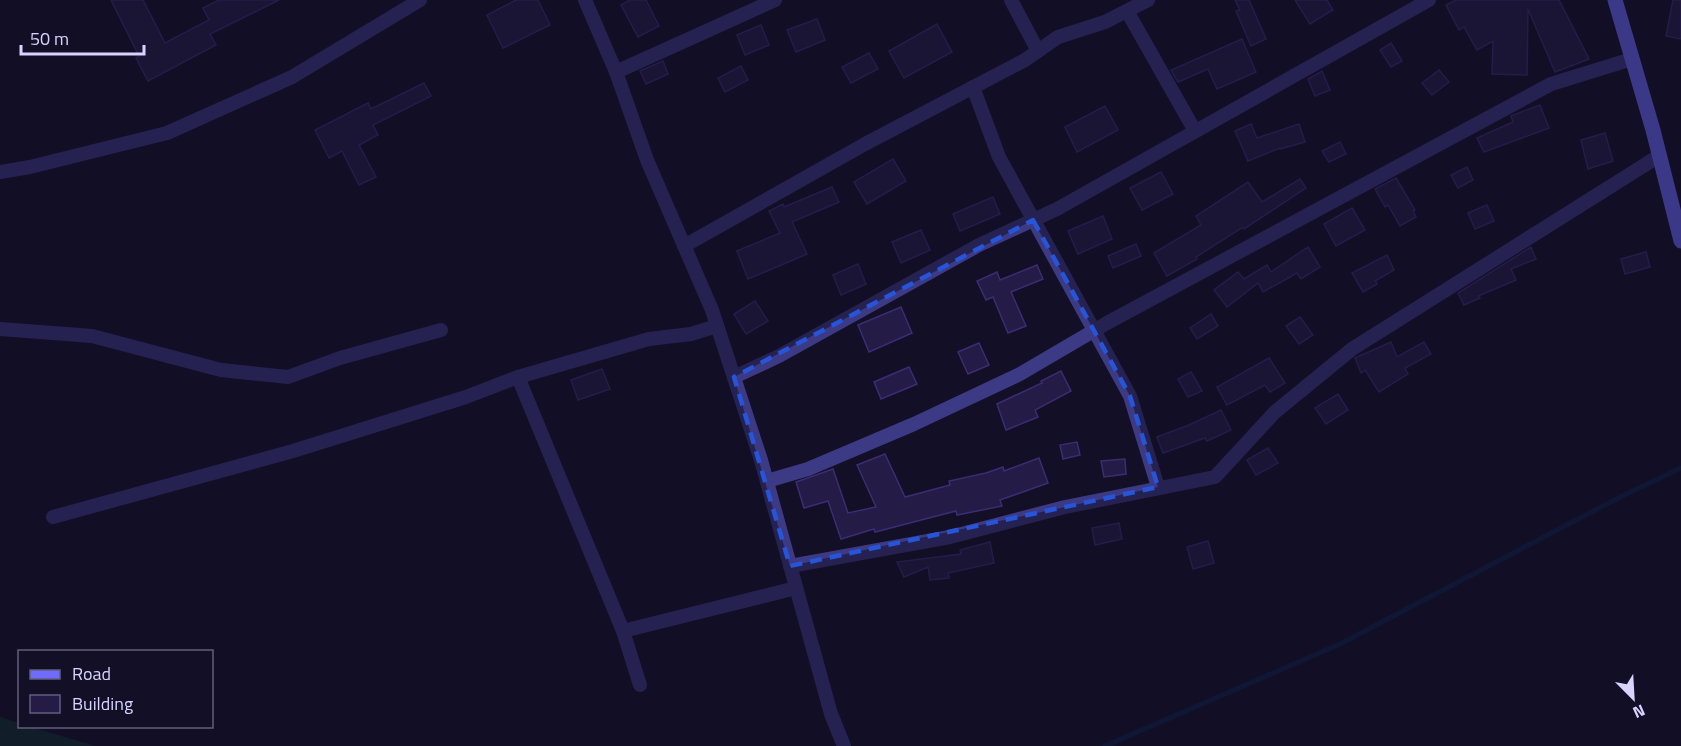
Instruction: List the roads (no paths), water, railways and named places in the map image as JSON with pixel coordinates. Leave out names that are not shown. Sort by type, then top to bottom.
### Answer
[{"type":"street","points":[[0,172],[30,167],[167,133],[292,77],[420,0]]},
{"type":"street","points":[[585,0],[616,72],[646,160],[717,326],[767,481],[831,714],[844,746]]},
{"type":"street","points":[[616,72],[775,0]]},
{"type":"street","points":[[1011,0],[1038,51]]},
{"type":"street","points":[[684,246],[865,144],[1025,60],[1058,37],[1105,22],[1148,0]]},
{"type":"street","points":[[734,377],[779,356],[979,245],[1057,209],[1429,0]]},
{"type":"street","points":[[1615,0],[1681,241]]},
{"type":"street","points":[[1127,11],[1195,131]]},
{"type":"street","points":[[767,481],[807,470],[914,424],[1020,374],[1094,331],[1551,84],[1632,59]]},
{"type":"street","points":[[973,87],[999,157],[1130,396],[1158,488]]},
{"type":"street","points":[[790,566],[950,537],[1065,507],[1215,477],[1275,412],[1352,349],[1659,156]]},
{"type":"street","points":[[53,517],[314,445],[466,397],[518,377],[649,339],[691,334],[717,326]]},
{"type":"street","points":[[0,329],[92,336],[221,370],[288,376],[340,358],[441,330]]},
{"type":"street","points":[[518,377],[623,631],[640,685]]},
{"type":"street","points":[[623,631],[796,588]]},
{"type":"waterway","points":[[1105,746],[1340,644],[1622,496],[1681,468]]}]
